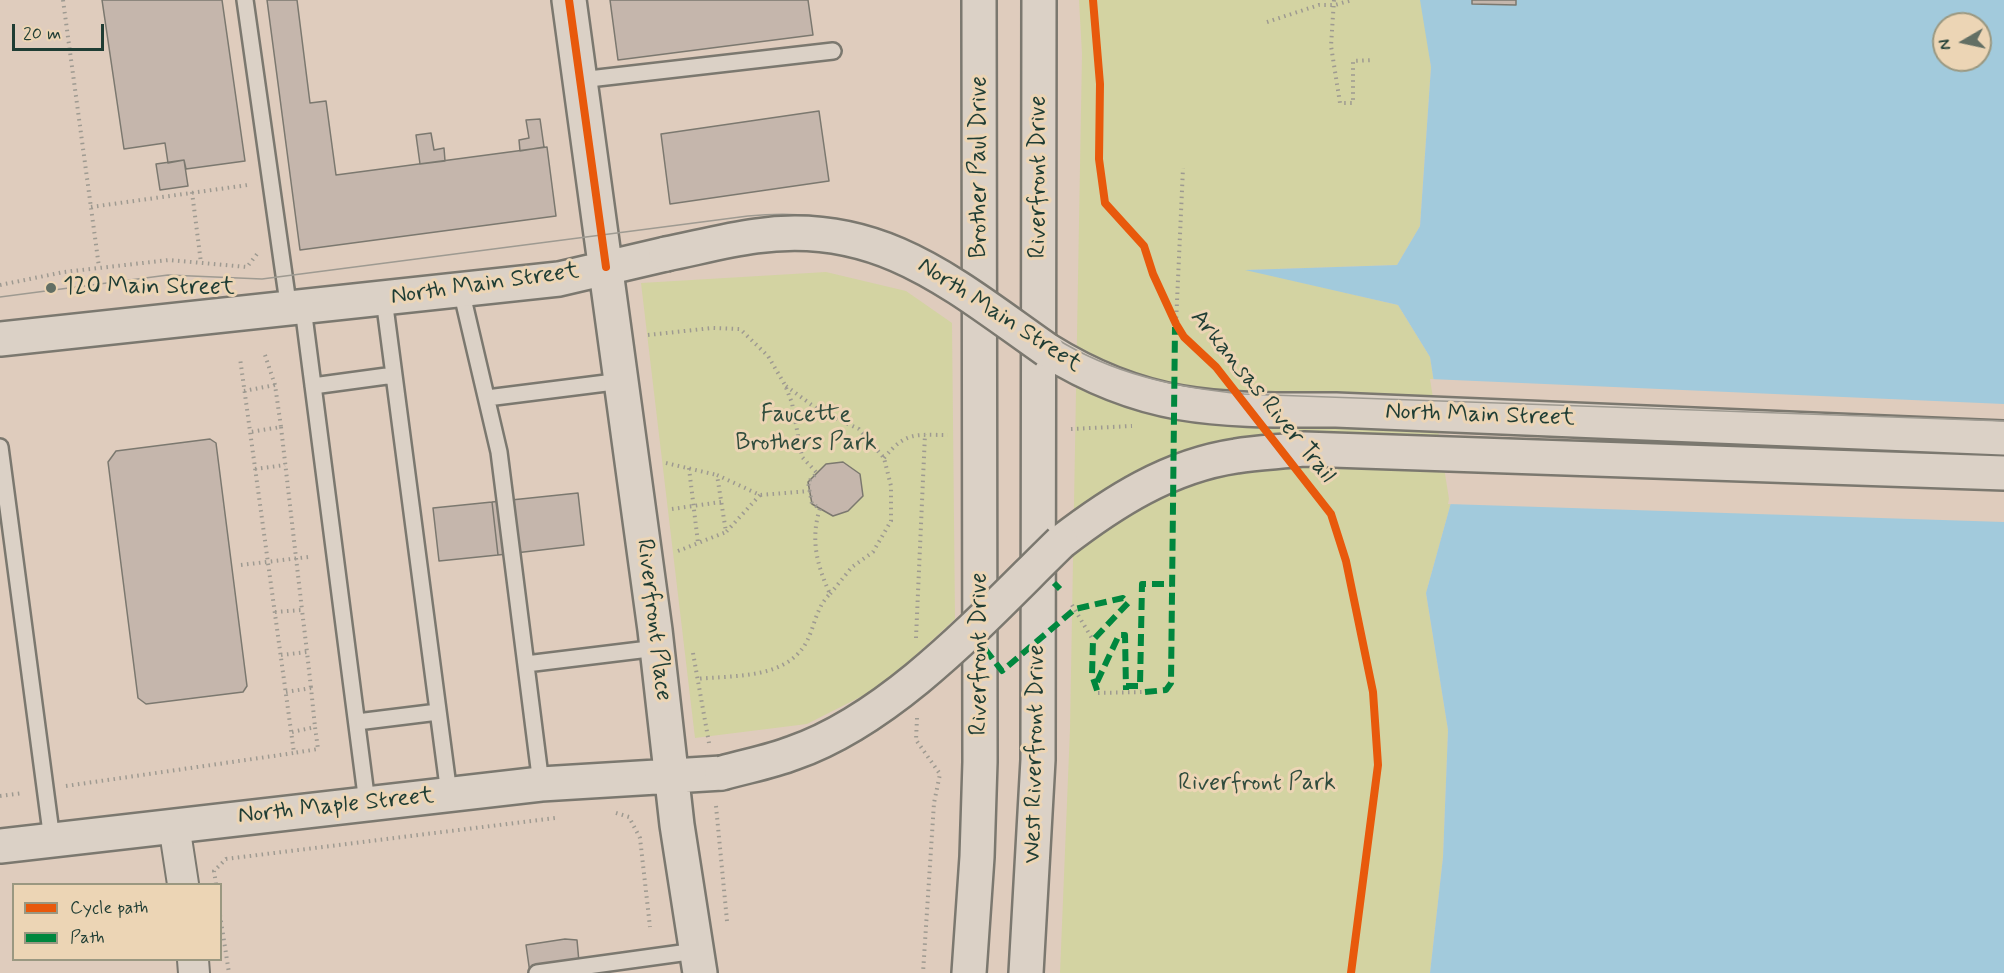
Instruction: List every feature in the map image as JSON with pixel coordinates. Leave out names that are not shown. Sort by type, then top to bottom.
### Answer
[{"type":"main road","name":"Riverfront Place","points":[[569,0],[622,381],[698,962]]},
{"type":"main road","name":"Brother Paul Drive","points":[[979,0],[979,334]]},
{"type":"main road","name":"Riverfront Drive","points":[[1038,535],[1039,0]]},
{"type":"main road","name":"North Main Street","points":[[0,339],[559,279],[757,235],[796,234],[861,241],[891,250],[946,278],[1072,366],[1140,394],[1186,405],[1230,410],[1336,410],[2004,438]]},
{"type":"main road","name":"Riverfront Drive","points":[[969,973],[977,869],[980,762],[979,334]]},
{"type":"main road","name":"North Main Street","points":[[672,776],[716,775],[794,753],[858,722],[898,693],[970,631],[1061,542],[1097,514],[1142,487],[1189,468],[1235,456],[1304,450],[1377,451],[2004,472]]},
{"type":"main road","name":"West Riverfront Drive","points":[[1026,973],[1038,760],[1038,535]]},
{"type":"main road","name":"North Maple Street","points":[[0,846],[541,784],[672,776]]},
{"type":"street","points":[[174,825],[183,883]]},
{"type":"lane","points":[[245,0],[296,309],[313,386],[367,803]]},
{"type":"lane","points":[[580,80],[833,51]]},
{"type":"lane","points":[[461,290],[499,452],[541,784]]},
{"type":"lane","points":[[384,299],[449,794]]},
{"type":"lane","points":[[313,386],[394,375]]},
{"type":"lane","points":[[487,398],[622,381]]},
{"type":"lane","points":[[0,447],[52,840]]},
{"type":"lane","points":[[526,664],[657,648]]},
{"type":"lane","points":[[357,722],[438,712]]},
{"type":"lane","points":[[537,973],[698,962]]},
{"type":"path","points":[[63,0],[99,267]]},
{"type":"path","points":[[1267,22],[1319,5],[1352,0]]},
{"type":"path","points":[[1335,3],[1331,46],[1340,104],[1353,103],[1353,61],[1374,60]]},
{"type":"path","points":[[1178,327],[1183,168]]},
{"type":"path","points":[[91,207],[248,184]]},
{"type":"path","points":[[192,192],[201,263]]},
{"type":"path","points":[[0,285],[99,267],[170,260],[248,267]]},
{"type":"path","points":[[648,335],[712,328],[740,329],[768,356],[785,385],[792,403],[802,457],[817,473],[808,482],[812,504],[820,508],[813,529],[822,575],[830,594]]},
{"type":"path","points":[[46,789],[318,749],[275,385],[265,354]]},
{"type":"path","points":[[240,358],[294,753]]},
{"type":"path","points":[[244,391],[275,385]]},
{"type":"path","points":[[696,679],[770,671],[795,658],[807,642],[821,603],[852,567],[873,552],[891,521],[891,486],[884,458],[859,429],[820,411],[785,385]]},
{"type":"path","points":[[1078,429],[1138,426]]},
{"type":"path","points":[[250,432],[280,427]]},
{"type":"path","points":[[884,458],[898,441],[915,434],[947,435]]},
{"type":"path","points":[[666,462],[717,475],[760,495],[810,491]]},
{"type":"path","points":[[255,469],[285,465]]},
{"type":"path","points":[[689,468],[698,543]]},
{"type":"path","points":[[717,475],[726,532]]},
{"type":"path","points":[[678,551],[726,532],[760,495]]},
{"type":"path","points":[[672,509],[721,502]]},
{"type":"path","points":[[241,565],[308,557]]},
{"type":"path","points":[[1070,603],[1093,640]]},
{"type":"path","points":[[275,612],[302,610]]},
{"type":"path","points":[[281,654],[307,652]]},
{"type":"path","points":[[286,692],[311,688]]},
{"type":"path","points":[[1098,693],[1145,693]]},
{"type":"path","points":[[701,708],[716,775],[727,926]]},
{"type":"path","points":[[292,732],[315,727]]},
{"type":"path","points":[[608,811],[629,817],[640,838],[650,927]]},
{"type":"path","points":[[216,883],[214,871],[226,859],[562,817]]},
{"type":"path","points":[[222,928],[229,973]]},
{"type":"green space","name":"Riverfront Park","points":[[1079,0],[1422,0],[1431,67],[1420,226],[1397,265],[1248,270],[1398,305],[1430,357],[1452,499],[1426,593],[1448,730],[1443,857],[1430,973],[1060,973],[1070,729],[1082,54]]},
{"type":"green space","name":"Faucette Brothers Park","points":[[826,272],[906,291],[952,323],[955,619],[882,686],[807,724],[695,738],[641,283]]},
{"type":"water","points":[[1420,0],[2004,0],[2004,973],[1430,973],[1443,857],[1448,730],[1426,593],[1452,499],[1430,357],[1398,305],[1245,270],[1397,265],[1420,226],[1431,67]]},
{"type":"pier","points":[[1430,379],[2004,404],[2004,522],[1448,504]]},
{"type":"building","points":[[102,0],[222,0],[245,161],[186,169],[184,160],[168,163],[165,143],[124,149]]},
{"type":"building","points":[[267,0],[297,0],[310,103],[326,101],[336,175],[547,147],[556,216],[300,250]]},
{"type":"building","points":[[610,0],[808,0],[813,35],[618,60]]},
{"type":"building","points":[[1472,0],[1516,0],[1516,5],[1472,4]]},
{"type":"building","points":[[819,111],[829,181],[670,204],[661,134]]},
{"type":"building","points":[[540,119],[544,147],[520,151],[519,140],[529,138],[526,120]]},
{"type":"building","points":[[431,133],[434,150],[444,148],[445,161],[420,164],[416,135]]},
{"type":"building","points":[[184,160],[188,186],[160,190],[156,164]]},
{"type":"building","points":[[210,439],[216,443],[247,686],[243,692],[146,704],[138,698],[108,462],[116,451]]},
{"type":"building","points":[[843,462],[860,474],[863,496],[848,511],[833,516],[812,504],[808,482],[826,464]]},
{"type":"building","points":[[578,493],[584,545],[498,555],[492,502]]},
{"type":"building","points":[[492,502],[498,555],[439,561],[433,508]]},
{"type":"building","points":[[565,939],[577,940],[580,973],[530,973],[526,945]]},
{"type":"tram line","points":[[0,297],[168,275],[262,279],[748,216],[781,214],[842,220],[899,237],[955,265],[1045,332],[1077,350],[1123,370],[1194,388],[1244,394],[2004,421]]},
{"type":"marked path","points":[[1145,692],[1166,690],[1171,683],[1175,327]]},
{"type":"marked path","points":[[1054,583],[1060,589]]},
{"type":"marked path","points":[[1126,686],[1140,686],[1142,584],[1171,584]]},
{"type":"marked path","points":[[985,649],[1002,671],[1075,609],[1123,598],[1128,603],[1093,640],[1092,675],[1098,693]]},
{"type":"marked path","points":[[1097,682],[1119,635],[1125,635],[1126,690]]},
{"type":"cycle path","points":[[569,0],[606,267]]},
{"type":"cycle path","name":"Arkansas River Trail","points":[[1093,0],[1100,84],[1099,159],[1105,203],[1144,246],[1153,274],[1184,337],[1216,367],[1331,514],[1346,561],[1373,692],[1378,765],[1351,973]]},
{"type":"place","name":"120 Main Street","points":[[51,288]]}]
